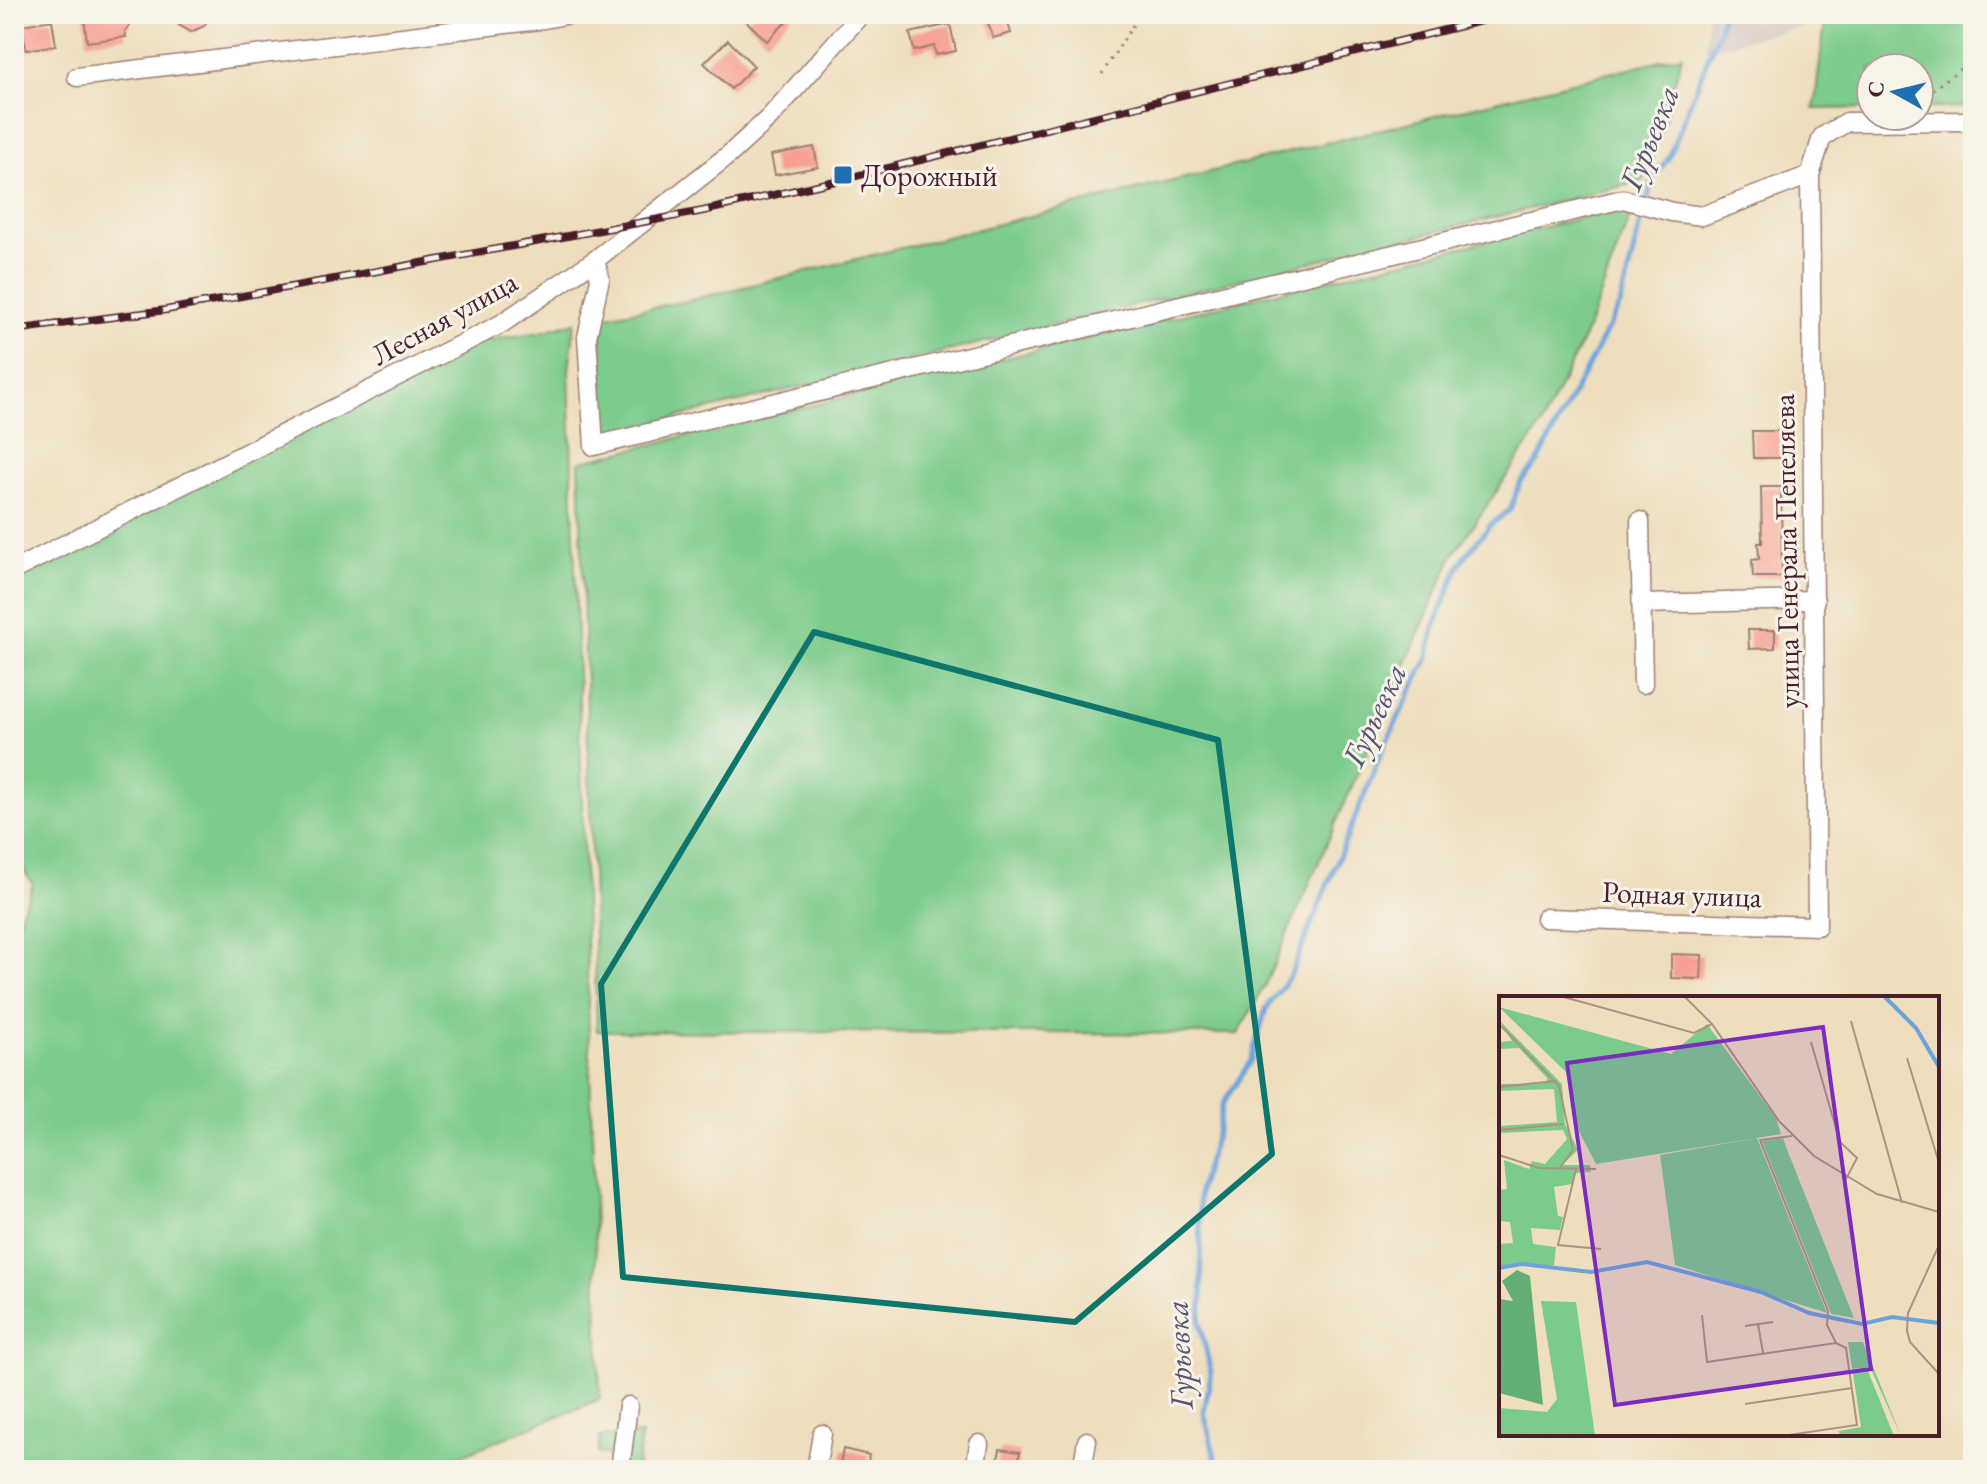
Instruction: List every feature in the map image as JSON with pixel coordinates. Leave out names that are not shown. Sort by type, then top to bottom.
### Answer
[{"type":"street","points":[[77,77],[570,14]]},
{"type":"street","name":"Лесная улица","points":[[14,570],[501,324],[595,260],[720,162],[770,117],[861,14]]},
{"type":"street","name":"улица Генерала Пепеляева","points":[[1817,926],[1810,175],[1822,137],[1847,122],[1973,121]]},
{"type":"street","points":[[595,260],[600,279],[587,337],[594,446],[1623,199],[1672,212],[1702,216],[1810,175]]},
{"type":"street","points":[[1640,521],[1643,684]]},
{"type":"street","points":[[1642,604],[1815,600]]},
{"type":"street","name":"Родная улица","points":[[1545,918],[1817,926]]},
{"type":"street","points":[[620,1470],[628,1406]]},
{"type":"street","points":[[816,1470],[822,1434]]},
{"type":"street","points":[[1082,1470],[1087,1441]]},
{"type":"street","points":[[975,1470],[979,1444]]},
{"type":"path","points":[[1102,74],[1140,14]]},
{"type":"path","points":[[1935,88],[1973,59]]},
{"type":"highlighted area","points":[[814,632],[1218,740],[1272,1154],[1075,1322],[623,1277],[601,984]]},
{"type":"shaded area","points":[[1708,14],[1851,14],[1706,50]]},
{"type":"green space","points":[[1852,14],[1973,14],[1973,107],[1935,108],[1935,52],[1855,52],[1855,108],[1814,109],[1825,21]]},
{"type":"green space","points":[[1682,55],[1662,130],[1643,181],[604,435],[600,317],[687,301]]},
{"type":"green space","points":[[1634,205],[1588,328],[1541,426],[1453,555],[1265,985],[1238,1034],[597,1031],[579,462]]},
{"type":"green space","points":[[575,322],[569,369],[600,1399],[425,1470],[14,1470],[14,930],[33,885],[14,854],[14,573],[482,341],[541,332]]},
{"type":"green space","points":[[641,1434],[637,1470],[608,1470],[610,1455],[598,1453],[600,1437]]},
{"type":"building","points":[[122,14],[128,19],[126,37],[87,42],[84,17]]},
{"type":"building","points":[[173,14],[211,14],[204,26],[191,32],[179,25]]},
{"type":"building","points":[[753,14],[794,14],[767,41],[746,21]]},
{"type":"building","points":[[985,14],[1005,14],[1011,33],[993,38]]},
{"type":"building","points":[[52,20],[56,45],[26,50],[22,25]]},
{"type":"building","points":[[950,24],[956,51],[936,55],[934,46],[914,51],[910,33]]},
{"type":"building","points":[[728,40],[754,66],[731,89],[704,63]]},
{"type":"building","points":[[814,147],[818,167],[775,175],[771,155]]},
{"type":"building","points":[[1752,431],[1780,431],[1780,458],[1753,458]]},
{"type":"building","points":[[1761,487],[1781,487],[1782,577],[1753,577],[1752,560],[1759,559],[1758,543],[1762,543]]},
{"type":"building","points":[[1748,630],[1775,630],[1775,648],[1749,649]]},
{"type":"building","points":[[1671,954],[1702,955],[1701,979],[1671,978]]},
{"type":"building","points":[[843,1449],[869,1455],[867,1470],[839,1470]]},
{"type":"building","points":[[1000,1449],[1020,1452],[1017,1470],[996,1470]]},
{"type":"waterway","name":"Гурьевка","points":[[1647,201],[1653,178],[1668,159],[1719,30],[1722,14]]},
{"type":"waterway","name":"Гурьевка","points":[[1211,1470],[1215,1457],[1204,1412],[1211,1373],[1200,1322],[1199,1190],[1218,1129],[1222,1105],[1250,1062],[1266,1009],[1290,976],[1384,747],[1427,660],[1434,628],[1460,563],[1490,525],[1510,510],[1520,483],[1537,463],[1620,305],[1644,210]]},
{"type":"railway","points":[[14,330],[166,310],[703,211],[1509,14]]},
{"type":"place","name":"Дорожный","points":[[843,175]]}]
